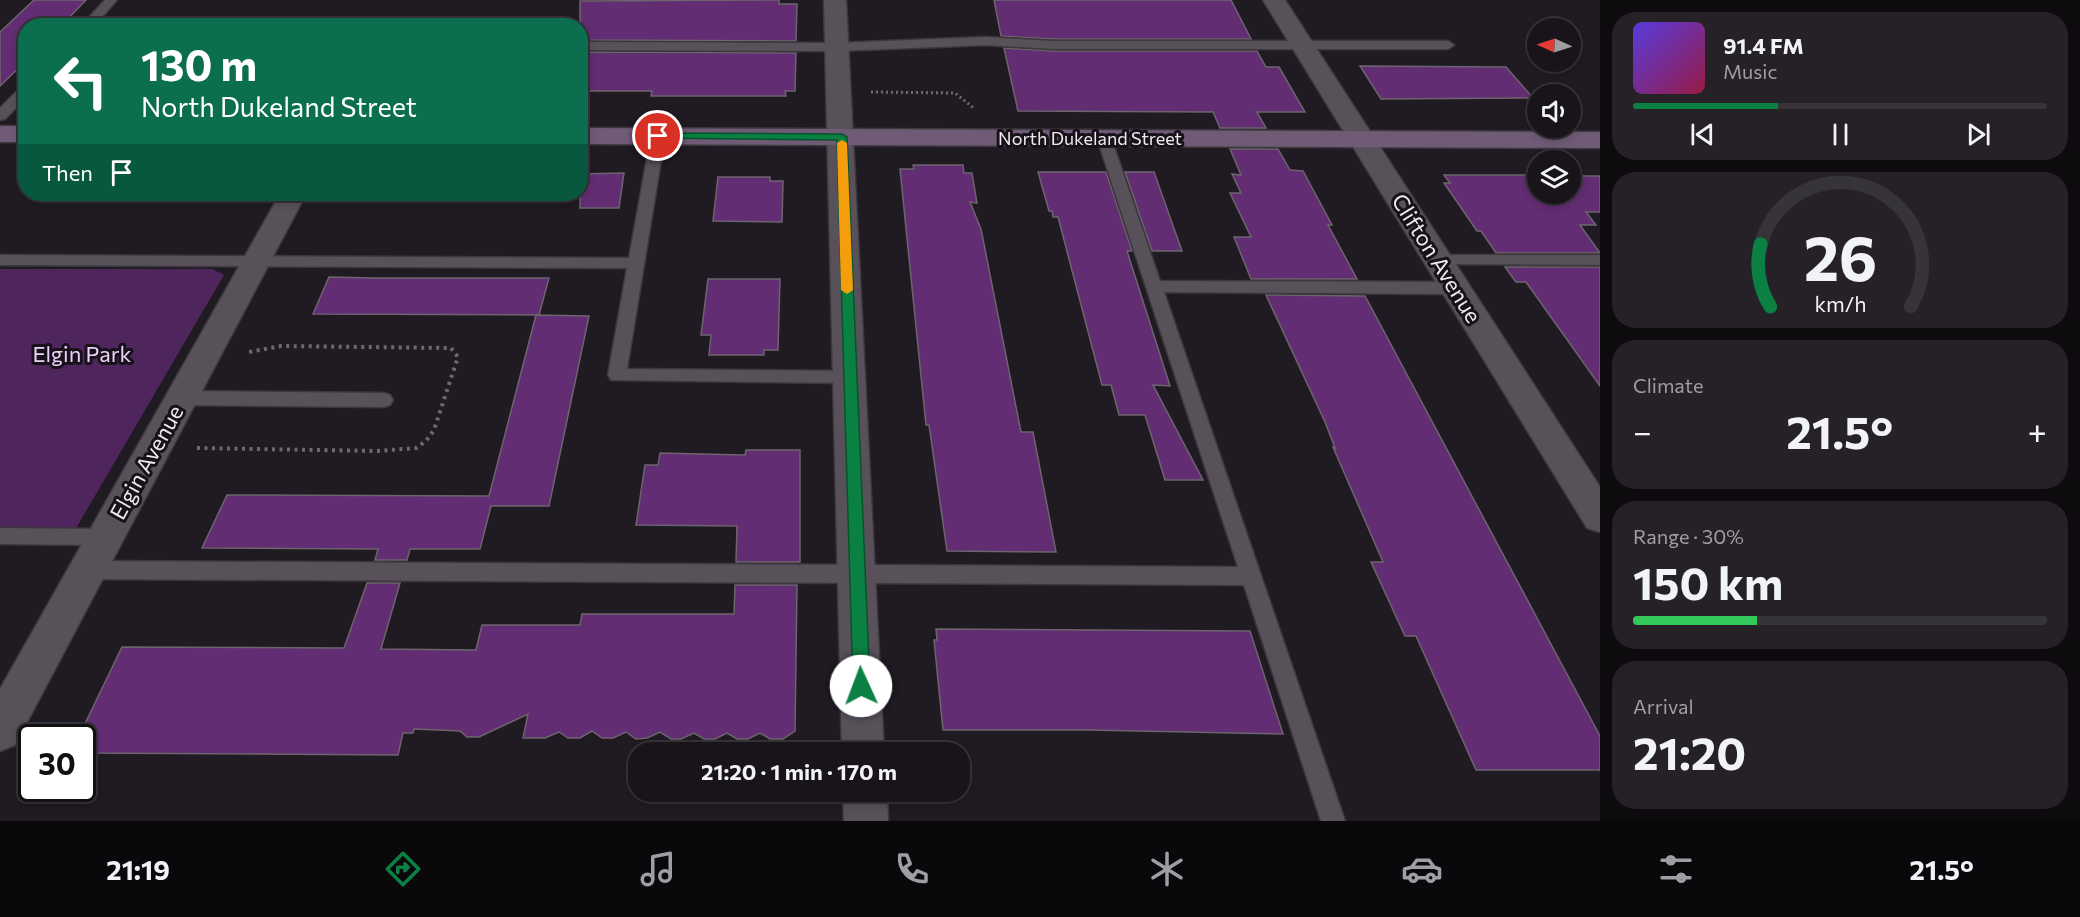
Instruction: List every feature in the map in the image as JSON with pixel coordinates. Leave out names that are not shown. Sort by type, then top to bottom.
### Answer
[{"type":"street","points":[[835,0],[842,137],[863,742]]},
{"type":"street","name":"Clifton Avenue","points":[[1274,0],[1600,517]]},
{"type":"street","points":[[0,134],[18,134]]},
{"type":"street","name":"North Dukeland Street","points":[[588,136],[1600,140]]},
{"type":"street","name":"Elgin Avenue","points":[[0,730],[289,201]]},
{"type":"street","points":[[865,802],[866,821]]},
{"type":"lane","points":[[94,18],[111,0]]},
{"type":"lane","points":[[588,46],[837,47],[987,41],[1052,45],[1448,45]]},
{"type":"lane","points":[[0,116],[18,98]]},
{"type":"lane","points":[[658,136],[617,375],[850,377]]},
{"type":"lane","points":[[1104,138],[1333,821]]},
{"type":"lane","points":[[0,260],[636,263]]},
{"type":"lane","points":[[1438,260],[1600,260]]},
{"type":"lane","points":[[1154,286],[1456,288]]},
{"type":"lane","points":[[181,398],[384,400]]},
{"type":"lane","points":[[0,536],[105,537]]},
{"type":"lane","points":[[87,570],[1251,576]]},
{"type":"path","points":[[867,92],[954,93],[979,112]]},
{"type":"green space","name":"Elgin Park","points":[[0,269],[212,269],[224,275],[75,530],[0,529]]},
{"type":"building","points":[[34,0],[86,0],[69,18],[18,18],[18,69],[0,86],[0,32]]},
{"type":"building","points":[[779,0],[779,4],[797,4],[796,41],[588,40],[588,18],[580,18],[580,1]]},
{"type":"building","points":[[994,0],[1231,0],[1251,39],[1052,39],[1001,36]]},
{"type":"building","points":[[1004,48],[1052,51],[1257,51],[1266,67],[1279,67],[1305,112],[1257,112],[1266,128],[1220,128],[1213,112],[1018,111]]},
{"type":"building","points":[[588,52],[796,53],[795,91],[785,91],[786,96],[651,96],[652,91],[588,91]]},
{"type":"building","points":[[1360,66],[1506,67],[1527,91],[1527,98],[1381,99]]},
{"type":"building","points":[[1230,149],[1278,149],[1290,170],[1303,171],[1357,279],[1251,279],[1234,237],[1251,237],[1230,193],[1241,193],[1232,174],[1241,175]]},
{"type":"building","points":[[913,165],[963,165],[964,173],[972,173],[977,203],[970,202],[981,229],[1021,432],[1033,432],[1056,552],[947,551],[929,425],[926,425],[900,169],[914,169]]},
{"type":"building","points":[[1038,172],[1106,172],[1132,251],[1127,251],[1170,386],[1153,385],[1203,480],[1165,480],[1145,415],[1119,415],[1111,385],[1102,385],[1058,217],[1053,217],[1052,211],[1049,211]]},
{"type":"building","points":[[1125,172],[1154,172],[1182,251],[1152,251]]},
{"type":"building","points":[[624,173],[619,208],[580,208],[580,201],[588,201],[588,174]]},
{"type":"building","points":[[1444,175],[1527,175],[1527,204],[1581,204],[1581,176],[1600,176],[1600,212],[1586,212],[1596,225],[1580,225],[1600,253],[1496,253],[1481,231],[1477,231],[1444,183],[1450,183]]},
{"type":"building","points":[[718,177],[770,177],[770,181],[783,181],[782,222],[713,221]]},
{"type":"building","points":[[1505,267],[1600,267],[1600,386],[1526,282],[1516,282]]},
{"type":"building","points":[[329,277],[549,278],[539,315],[313,314]]},
{"type":"building","points":[[708,279],[780,279],[778,350],[764,350],[764,355],[709,355],[711,335],[701,335]]},
{"type":"building","points":[[1266,295],[1365,296],[1600,736],[1600,770],[1476,770],[1416,636],[1405,636],[1371,562],[1383,562],[1333,447],[1335,448],[1325,422]]},
{"type":"building","points":[[536,315],[589,316],[549,506],[491,506],[480,549],[410,549],[407,560],[375,560],[378,549],[202,548],[227,495],[489,496]]},
{"type":"building","points":[[746,450],[800,450],[800,562],[736,562],[737,526],[636,525],[645,465],[658,465],[660,453],[745,455]]},
{"type":"building","points":[[367,583],[400,583],[381,649],[476,650],[482,625],[580,625],[582,614],[734,614],[735,585],[797,585],[795,731],[783,739],[770,739],[760,733],[748,739],[737,739],[727,733],[715,739],[704,739],[694,733],[681,739],[671,739],[660,732],[647,738],[636,739],[626,732],[613,738],[602,738],[592,731],[580,738],[568,738],[559,732],[545,738],[523,738],[528,714],[479,737],[467,737],[460,731],[414,729],[413,733],[403,733],[398,755],[96,753],[96,724],[85,724],[122,647],[344,648]]},
{"type":"building","points":[[936,629],[1250,631],[1283,734],[943,730],[934,640],[937,640]]},
{"type":"slow traffic","points":[[842,143],[847,290]]},
{"type":"route","points":[[658,136],[842,137],[861,686]]}]
